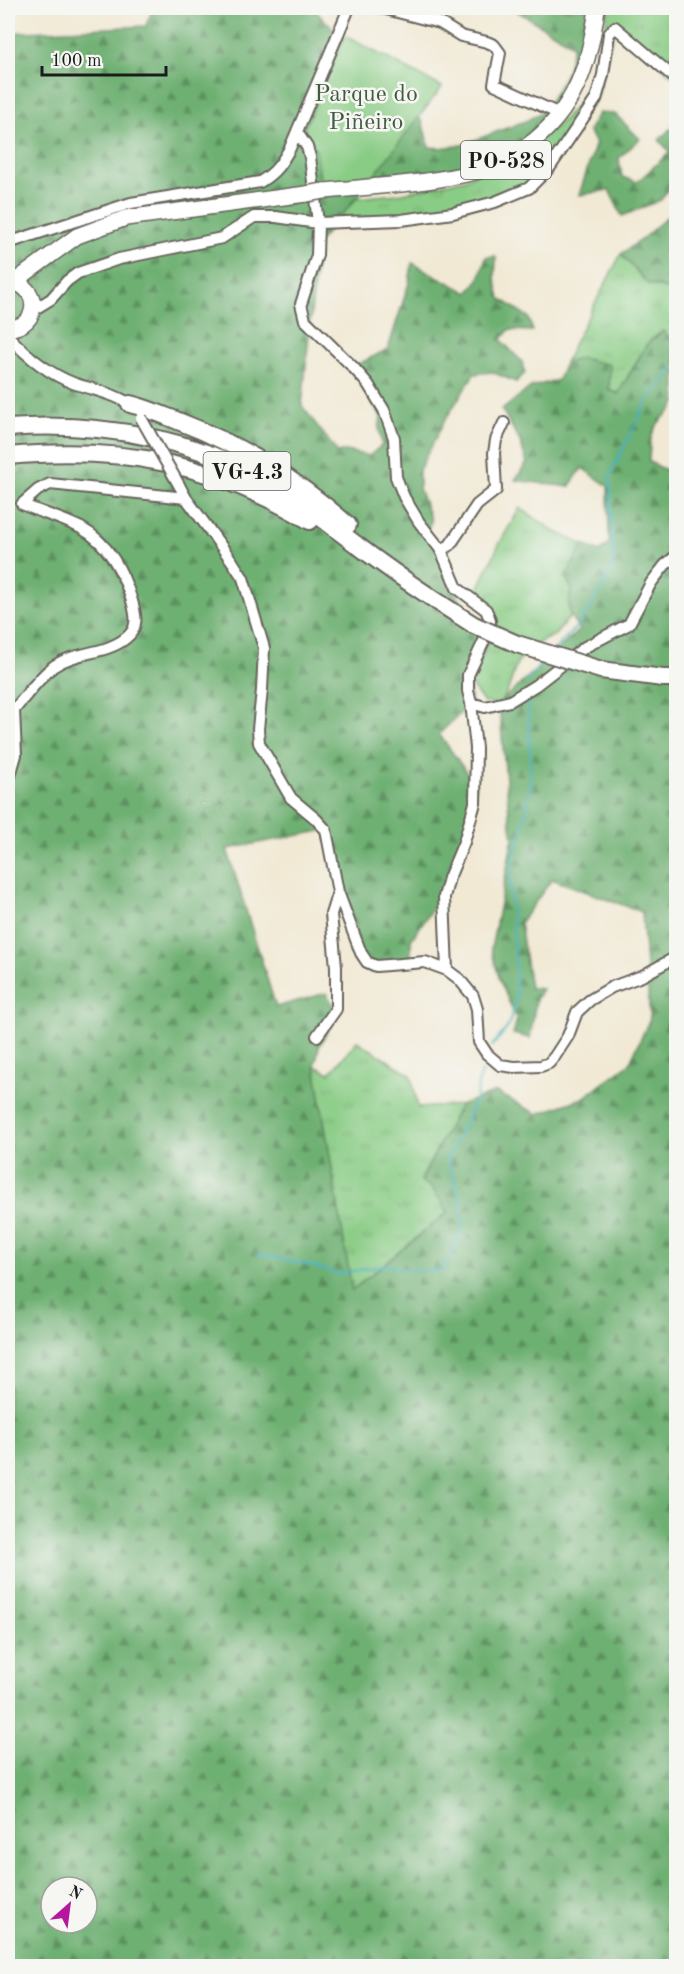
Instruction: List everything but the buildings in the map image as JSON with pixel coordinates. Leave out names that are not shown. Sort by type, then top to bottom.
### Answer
[{"type":"highway","points":[[130,404],[221,438],[257,457],[291,479],[337,515],[432,599]]},
{"type":"highway","name":"VG-4.3","points":[[8,428],[60,427],[123,432],[170,442],[232,465],[282,489],[432,599],[474,625],[517,645],[602,670],[676,678]]},
{"type":"highway","points":[[8,456],[58,452],[128,456],[175,464],[206,473],[286,507],[324,530],[397,582],[432,599]]},
{"type":"main road","name":"PO-528","points":[[10,282],[77,236],[126,218],[444,178],[480,171],[501,162],[519,152],[550,127],[574,94],[590,52],[597,8]]},
{"type":"main road","name":"PO-528","points":[[31,301],[37,274],[51,254]]},
{"type":"main road","points":[[10,282],[23,286],[31,301],[26,321],[10,329]]},
{"type":"street","points":[[8,243],[131,203],[260,182],[280,166],[297,132],[349,8]]},
{"type":"street","points":[[382,8],[440,22],[461,36],[494,45],[500,53],[494,84],[553,111]]},
{"type":"street","points":[[31,301],[38,307],[51,300],[67,281],[78,273],[118,259],[222,238],[254,217],[276,217],[318,223],[401,220],[453,213],[495,202],[530,188],[550,167],[574,122],[596,99],[603,75],[609,34],[615,27],[676,79]]},
{"type":"street","points":[[297,132],[307,147],[310,157],[318,223],[317,255],[302,304],[305,320],[368,384],[384,410],[394,438],[396,477],[404,498],[441,550],[456,588],[486,610],[490,621],[484,641],[468,675],[476,748],[475,803],[444,897],[447,970]]},
{"type":"street","points":[[10,329],[18,347],[31,359],[53,373],[70,382],[130,404],[141,418],[186,498],[243,578],[264,648],[259,743],[291,798],[326,830],[338,892],[361,953],[367,962],[375,966],[425,962],[447,970],[459,979],[473,996],[477,1009],[479,1042],[487,1054],[500,1065],[514,1067],[540,1066],[549,1063],[568,1036],[577,1012],[590,1000],[676,957]]},
{"type":"street","points":[[441,550],[450,545],[477,505],[496,490],[494,453],[496,440],[504,423]]},
{"type":"street","points":[[8,783],[16,755],[14,710],[54,666],[73,657],[114,646],[128,636],[136,625],[136,615],[125,579],[117,562],[107,550],[81,528],[22,504],[38,490],[50,484],[186,498]]},
{"type":"street","points":[[471,703],[485,706],[510,701],[536,685],[585,647],[629,624],[651,583],[665,565],[676,556]]},
{"type":"street","points":[[317,1036],[336,1009],[336,967],[331,914],[338,892]]},
{"type":"green space","points":[[153,8],[313,8],[422,121],[429,147],[440,148],[462,145],[528,120],[545,110],[568,70],[573,45],[512,8],[589,8],[582,53],[573,76],[561,99],[543,122],[523,140],[478,163],[427,174],[372,180],[318,243],[302,406],[338,453],[346,451],[369,456],[382,445],[379,429],[381,417],[353,367],[388,349],[409,283],[412,263],[468,293],[479,279],[486,257],[496,256],[495,278],[500,298],[528,317],[533,331],[509,330],[501,340],[522,362],[525,373],[516,382],[492,372],[474,374],[445,420],[419,470],[419,488],[431,521],[427,532],[443,559],[449,586],[478,618],[476,630],[484,641],[468,675],[471,703],[439,734],[475,784],[473,817],[439,899],[411,940],[411,962],[376,966],[361,953],[326,830],[227,849],[276,1007],[326,993],[338,1012],[319,1047],[315,1066],[352,1290],[448,1212],[433,1189],[421,1181],[460,1105],[496,1092],[537,1114],[583,1098],[629,1064],[650,1019],[642,912],[552,879],[520,923],[530,988],[542,989],[536,1000],[530,1038],[513,1034],[517,1020],[500,981],[491,949],[513,838],[499,704],[580,629],[570,615],[569,600],[572,589],[565,577],[584,545],[600,552],[609,543],[608,486],[582,468],[569,487],[515,480],[527,463],[520,441],[502,410],[531,387],[558,380],[565,363],[581,358],[610,365],[609,389],[618,394],[647,344],[663,331],[676,344],[676,403],[654,430],[649,462],[666,470],[676,460],[676,1966],[8,1966],[8,33],[146,26]]},
{"type":"green space","points":[[608,8],[676,8],[676,79],[615,27],[596,99],[531,186],[489,204],[347,223],[321,201],[398,194],[466,179],[557,126],[586,92],[604,34]]},
{"type":"green space","name":"Parque do Piñeiro","points":[[345,36],[442,87],[373,177],[321,184],[316,150],[303,131]]},
{"type":"green space","points":[[599,113],[615,114],[640,139],[619,158],[622,177],[637,182],[670,152],[659,140],[670,129],[676,130],[676,178],[661,200],[622,216],[609,190],[579,195],[596,143],[588,131]]},
{"type":"green space","points":[[676,211],[676,281],[672,290],[648,284],[621,254]]},
{"type":"green space","points":[[621,254],[648,284],[672,290],[676,281],[676,344],[663,331],[647,344],[618,394],[565,363]]},
{"type":"green space","points":[[520,508],[556,532],[584,545],[565,577],[572,589],[570,617],[555,635],[538,643],[517,663],[507,693],[499,704],[484,703],[473,688],[473,676],[497,623],[493,607],[477,591],[499,544]]},
{"type":"green space","points":[[357,1041],[411,1075],[418,1108],[460,1105],[421,1180],[433,1189],[448,1212],[353,1300],[315,1066],[330,1073]]},
{"type":"waterway","points":[[555,649],[579,624],[601,591],[613,565],[610,475],[648,399],[676,366]]},
{"type":"waterway","points":[[527,681],[544,660]]},
{"type":"waterway","points":[[492,1046],[508,1027],[516,1000],[510,887],[512,863],[523,827],[531,783],[528,702]]},
{"type":"waterway","points":[[257,1254],[339,1274],[384,1265],[411,1270],[442,1271],[459,1239],[463,1220],[459,1193],[447,1160],[476,1100],[482,1071]]}]
